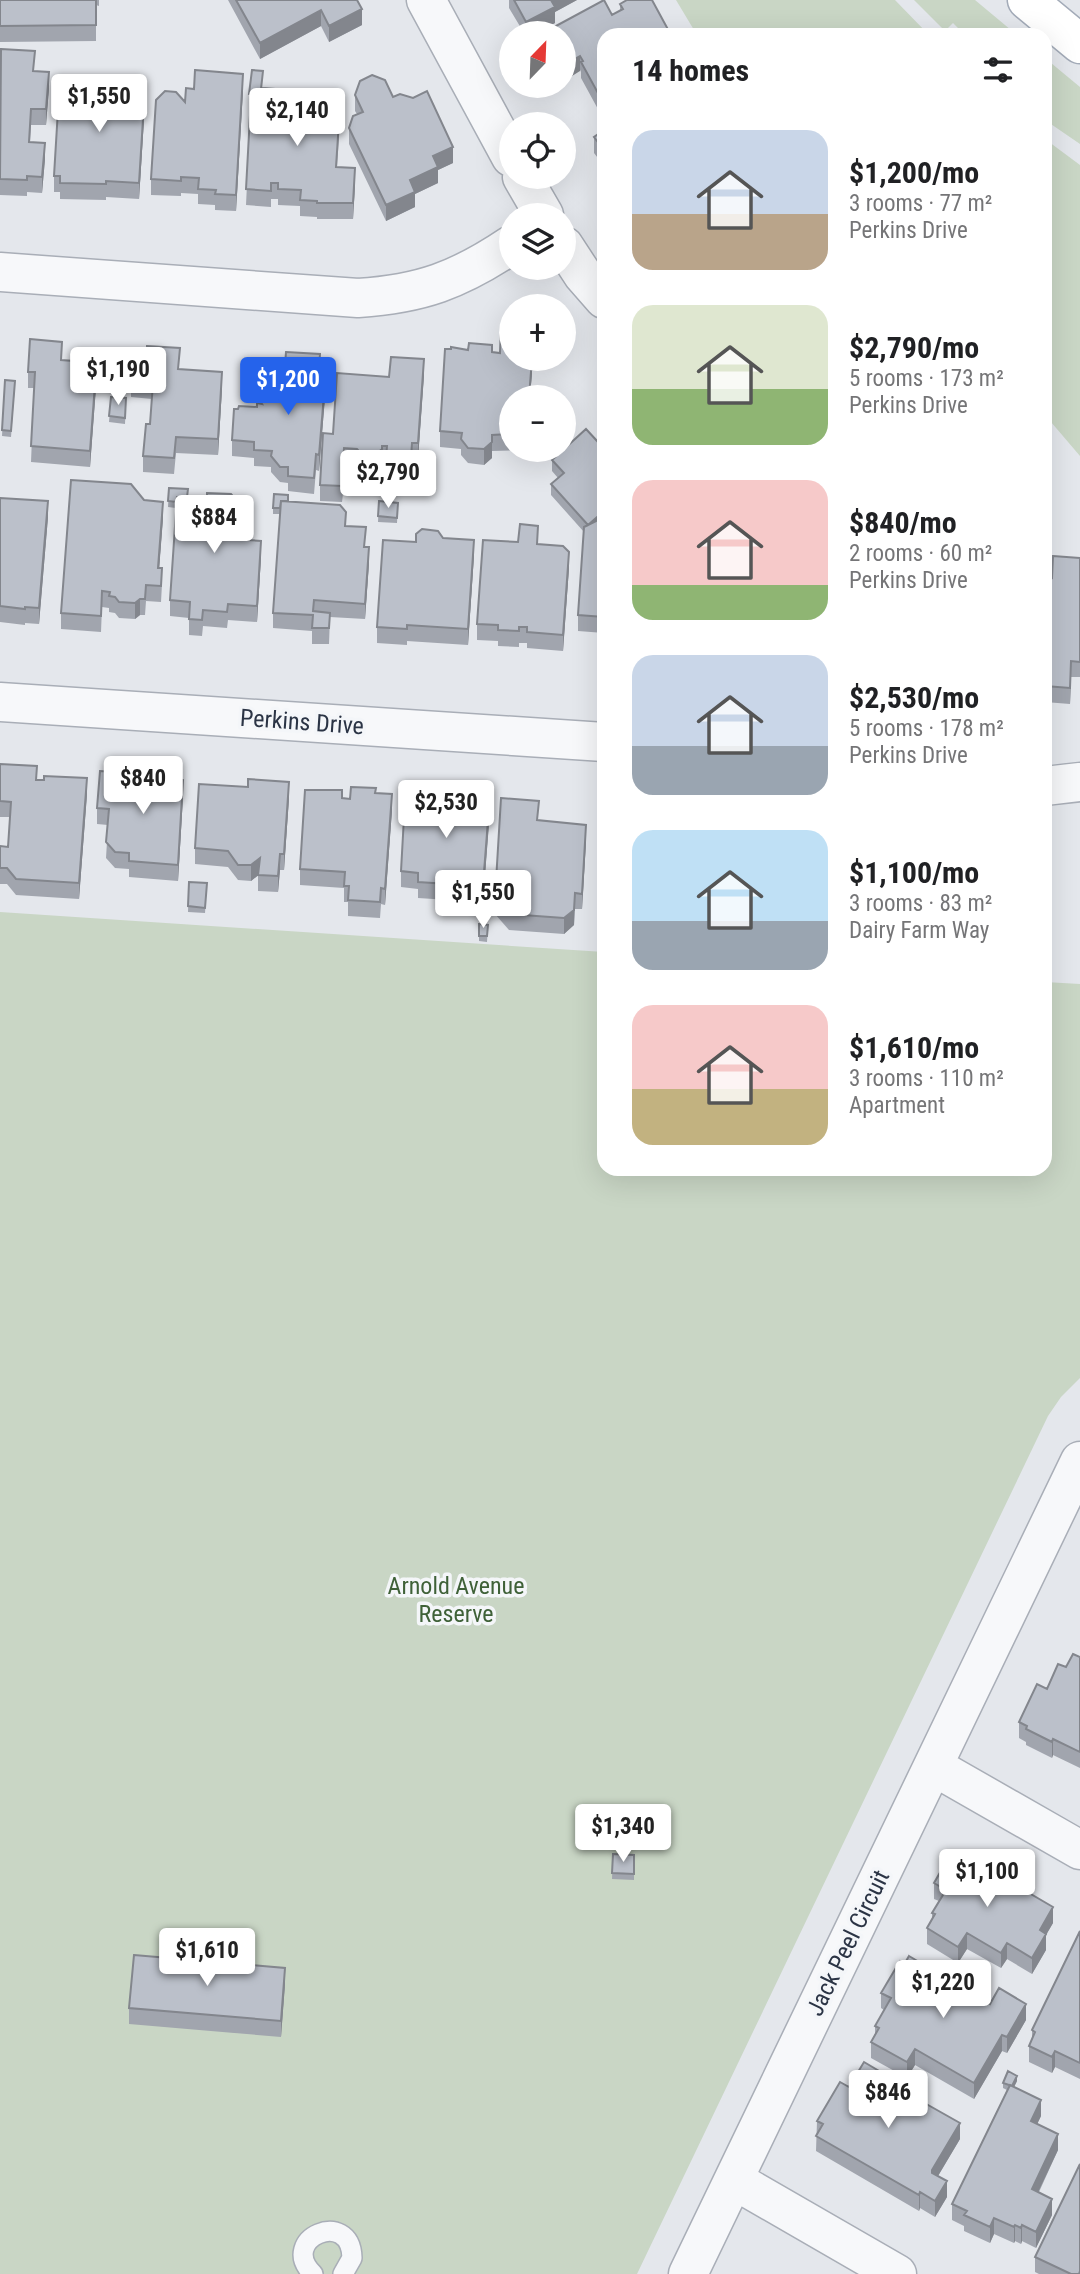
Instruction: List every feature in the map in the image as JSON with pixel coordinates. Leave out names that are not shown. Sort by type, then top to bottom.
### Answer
[{"type":"main road","points":[[1027,0],[1080,44]]},
{"type":"street","points":[[426,0],[499,135]]},
{"type":"street","points":[[0,272],[358,298],[412,293],[475,267],[499,252]]},
{"type":"street","points":[[576,264],[597,291]]},
{"type":"street","name":"Perkins Drive","points":[[0,702],[597,742]]},
{"type":"street","points":[[1052,785],[1080,782]]},
{"type":"street","name":"Jack Peel Circuit","points":[[688,2274],[1080,1461]]},
{"type":"street","points":[[933,1766],[1080,1850]]},
{"type":"street","points":[[734,2180],[897,2274]]},
{"type":"lane","points":[[310,2273],[303,2258],[306,2244],[317,2233],[332,2231],[345,2238],[352,2251],[350,2266],[343,2274]]},
{"type":"green space","points":[[676,0],[895,0],[922,28],[693,28]]},
{"type":"green space","points":[[914,0],[975,0],[1009,28],[958,28],[953,23],[948,28],[942,28]]},
{"type":"green space","points":[[1052,64],[1080,87],[1080,144],[1052,125]]},
{"type":"green space","points":[[1052,144],[1080,165],[1080,456],[1052,423]]},
{"type":"green space","name":"Arnold Avenue Reserve","points":[[0,912],[597,952],[597,1176],[1052,1176],[1052,982],[1080,984],[1080,1378],[1061,1397],[1048,1416],[637,2274],[0,2274]]},
{"type":"building","points":[[0,0],[96,0],[96,25],[0,26]]},
{"type":"building","points":[[236,0],[357,0],[362,9],[329,26],[321,10],[260,43]]},
{"type":"building","points":[[514,0],[551,0],[555,7],[525,21]]},
{"type":"building","points":[[604,0],[612,15],[623,9],[620,4],[627,0],[652,0],[667,28],[597,28],[597,91],[580,56],[576,58],[576,21],[565,21]]},
{"type":"building","points":[[1,49],[35,51],[33,71],[49,72],[46,109],[31,109],[29,142],[45,143],[42,177],[27,176],[27,180],[0,179]]},
{"type":"building","points":[[195,70],[243,74],[236,195],[215,194],[216,190],[198,189],[199,178],[181,177],[181,181],[151,179],[156,100],[165,91],[176,92],[185,102],[186,88],[194,89]]},
{"type":"building","points":[[252,70],[263,71],[261,89],[254,95],[249,94]]},
{"type":"building","points":[[372,75],[385,80],[393,97],[400,94],[413,98],[427,91],[453,147],[433,156],[438,167],[410,180],[415,192],[386,205],[349,128],[353,116],[363,112],[355,95],[360,81]]},
{"type":"building","points":[[86,83],[145,87],[139,183],[60,183],[60,176],[54,176],[59,93],[68,85],[81,86],[86,91]]},
{"type":"building","points":[[262,88],[275,89],[285,99],[285,108],[298,109],[299,100],[310,91],[322,91],[331,102],[330,121],[339,121],[336,167],[355,168],[353,203],[300,200],[301,190],[278,189],[278,183],[271,183],[271,191],[246,189],[251,97]]},
{"type":"building","points":[[30,339],[62,342],[61,360],[74,361],[74,367],[96,371],[90,451],[31,446],[35,372],[28,372]]},
{"type":"building","points":[[469,343],[492,345],[492,352],[499,353],[499,371],[531,371],[530,385],[499,385],[499,435],[492,435],[492,442],[484,449],[468,448],[461,439],[462,433],[440,431],[445,349],[451,347],[468,350]]},
{"type":"building","points":[[147,346],[180,348],[178,369],[222,372],[218,439],[176,437],[174,458],[143,456],[146,424],[150,424],[153,383],[131,381],[133,349],[147,349]]},
{"type":"building","points":[[286,352],[320,354],[318,381],[325,382],[319,455],[316,454],[314,478],[288,476],[288,467],[280,467],[271,456],[272,451],[254,450],[254,442],[232,440],[234,409],[262,404],[258,398],[274,385],[279,391],[280,378],[284,379]]},
{"type":"building","points":[[391,357],[424,359],[418,443],[412,443],[410,473],[385,471],[387,446],[382,446],[374,456],[363,456],[357,449],[344,448],[342,486],[320,485],[323,433],[333,434],[337,373],[389,377]]},
{"type":"building","points":[[5,380],[15,381],[11,431],[2,430]]},
{"type":"building","points":[[111,397],[126,398],[125,418],[109,416]]},
{"type":"building","points":[[586,429],[597,441],[597,517],[588,525],[551,484],[564,473],[554,462],[576,462],[576,438]]},
{"type":"building","points":[[71,480],[131,484],[144,500],[163,502],[158,568],[162,568],[161,586],[146,585],[145,599],[135,603],[119,602],[115,597],[109,596],[110,592],[102,591],[101,616],[61,613]]},
{"type":"building","points":[[169,488],[188,489],[187,497],[177,497],[176,502],[168,501]]},
{"type":"building","points":[[207,493],[231,494],[250,516],[248,540],[261,541],[257,606],[228,604],[227,612],[203,610],[202,620],[189,619],[190,602],[170,600],[177,497],[207,498]]},
{"type":"building","points":[[274,494],[288,495],[288,501],[281,501],[280,508],[273,508]]},
{"type":"building","points":[[0,498],[48,501],[39,608],[0,606]]},
{"type":"building","points":[[281,501],[340,505],[346,512],[345,526],[366,527],[364,547],[369,547],[365,604],[314,600],[313,611],[330,613],[329,628],[312,628],[313,615],[273,613]]},
{"type":"building","points":[[379,501],[398,503],[397,518],[378,516]]},
{"type":"building","points":[[597,520],[597,616],[578,615],[584,527]]},
{"type":"building","points":[[520,524],[538,526],[537,544],[563,546],[569,552],[563,635],[527,632],[527,627],[519,627],[519,631],[498,630],[498,625],[477,624],[483,540],[518,542]]},
{"type":"building","points":[[422,529],[438,531],[443,538],[474,540],[468,629],[407,625],[407,629],[377,627],[383,540],[416,542],[416,534]]},
{"type":"building","points":[[1053,556],[1080,558],[1080,662],[1071,661],[1070,688],[1052,687]]},
{"type":"building","points":[[0,764],[37,766],[36,780],[44,780],[44,776],[87,778],[79,883],[16,879],[7,868],[0,868],[0,846],[8,847],[11,802],[0,801]]},
{"type":"building","points":[[100,771],[138,774],[137,791],[147,792],[148,774],[183,780],[178,865],[129,861],[129,853],[115,852],[106,842],[109,809],[97,808]]},
{"type":"building","points":[[248,779],[289,782],[284,854],[280,854],[278,876],[258,875],[260,858],[251,865],[238,865],[228,851],[195,848],[199,784],[248,787]]},
{"type":"building","points":[[351,787],[376,788],[375,793],[392,794],[385,889],[381,888],[380,902],[348,900],[349,886],[344,886],[345,872],[300,869],[305,790],[342,790],[342,798],[350,799]]},
{"type":"building","points":[[455,792],[490,794],[484,872],[479,872],[479,877],[464,876],[464,885],[418,882],[418,873],[401,871],[405,799],[436,801],[434,820],[453,821]]},
{"type":"building","points":[[501,798],[539,801],[537,820],[586,825],[582,894],[575,893],[574,910],[564,918],[509,914],[495,898]]},
{"type":"building","points":[[189,882],[207,883],[205,908],[188,906]]},
{"type":"building","points":[[479,924],[488,925],[487,936],[479,936]]},
{"type":"building","points":[[1073,1654],[1080,1657],[1080,1752],[1053,1739],[1052,1742],[1026,1729],[1027,1726],[1019,1722],[1037,1684],[1047,1689],[1058,1664],[1066,1667]]},
{"type":"building","points":[[959,1852],[1053,1907],[1040,1930],[1046,1934],[1032,1958],[1007,1943],[1001,1953],[967,1933],[958,1947],[927,1928],[935,1914],[932,1913],[946,1890],[934,1883],[945,1864],[950,1867]]},
{"type":"building","points":[[613,1854],[634,1855],[634,1874],[612,1873]]},
{"type":"building","points":[[1080,1931],[1080,2063],[1055,2051],[1052,2057],[1029,2046],[1035,2032],[1032,2030]]},
{"type":"building","points":[[134,1955],[285,1968],[281,2021],[129,2008]]},
{"type":"building","points":[[909,1956],[990,2004],[999,1988],[1026,2004],[1007,2037],[1002,2035],[974,2083],[915,2049],[907,2062],[871,2042],[879,2028],[875,2026],[891,1998],[881,1993],[900,1961],[905,1963]]},
{"type":"building","points":[[864,2062],[901,2084],[898,2088],[960,2123],[932,2170],[932,2173],[947,2181],[935,2201],[920,2192],[919,2195],[816,2136],[823,2124],[817,2121],[840,2082],[849,2087]]},
{"type":"building","points":[[1008,2071],[1017,2076],[1012,2086],[1003,2083]]},
{"type":"building","points":[[1010,2085],[1041,2100],[1031,2121],[1058,2134],[1032,2189],[1052,2199],[1036,2232],[1022,2225],[1021,2228],[1015,2225],[1014,2227],[994,2218],[990,2227],[964,2215],[967,2211],[952,2204]]},
{"type":"building","points":[[1080,2164],[1080,2271],[1079,2274],[1071,2274],[1035,2257]]}]
